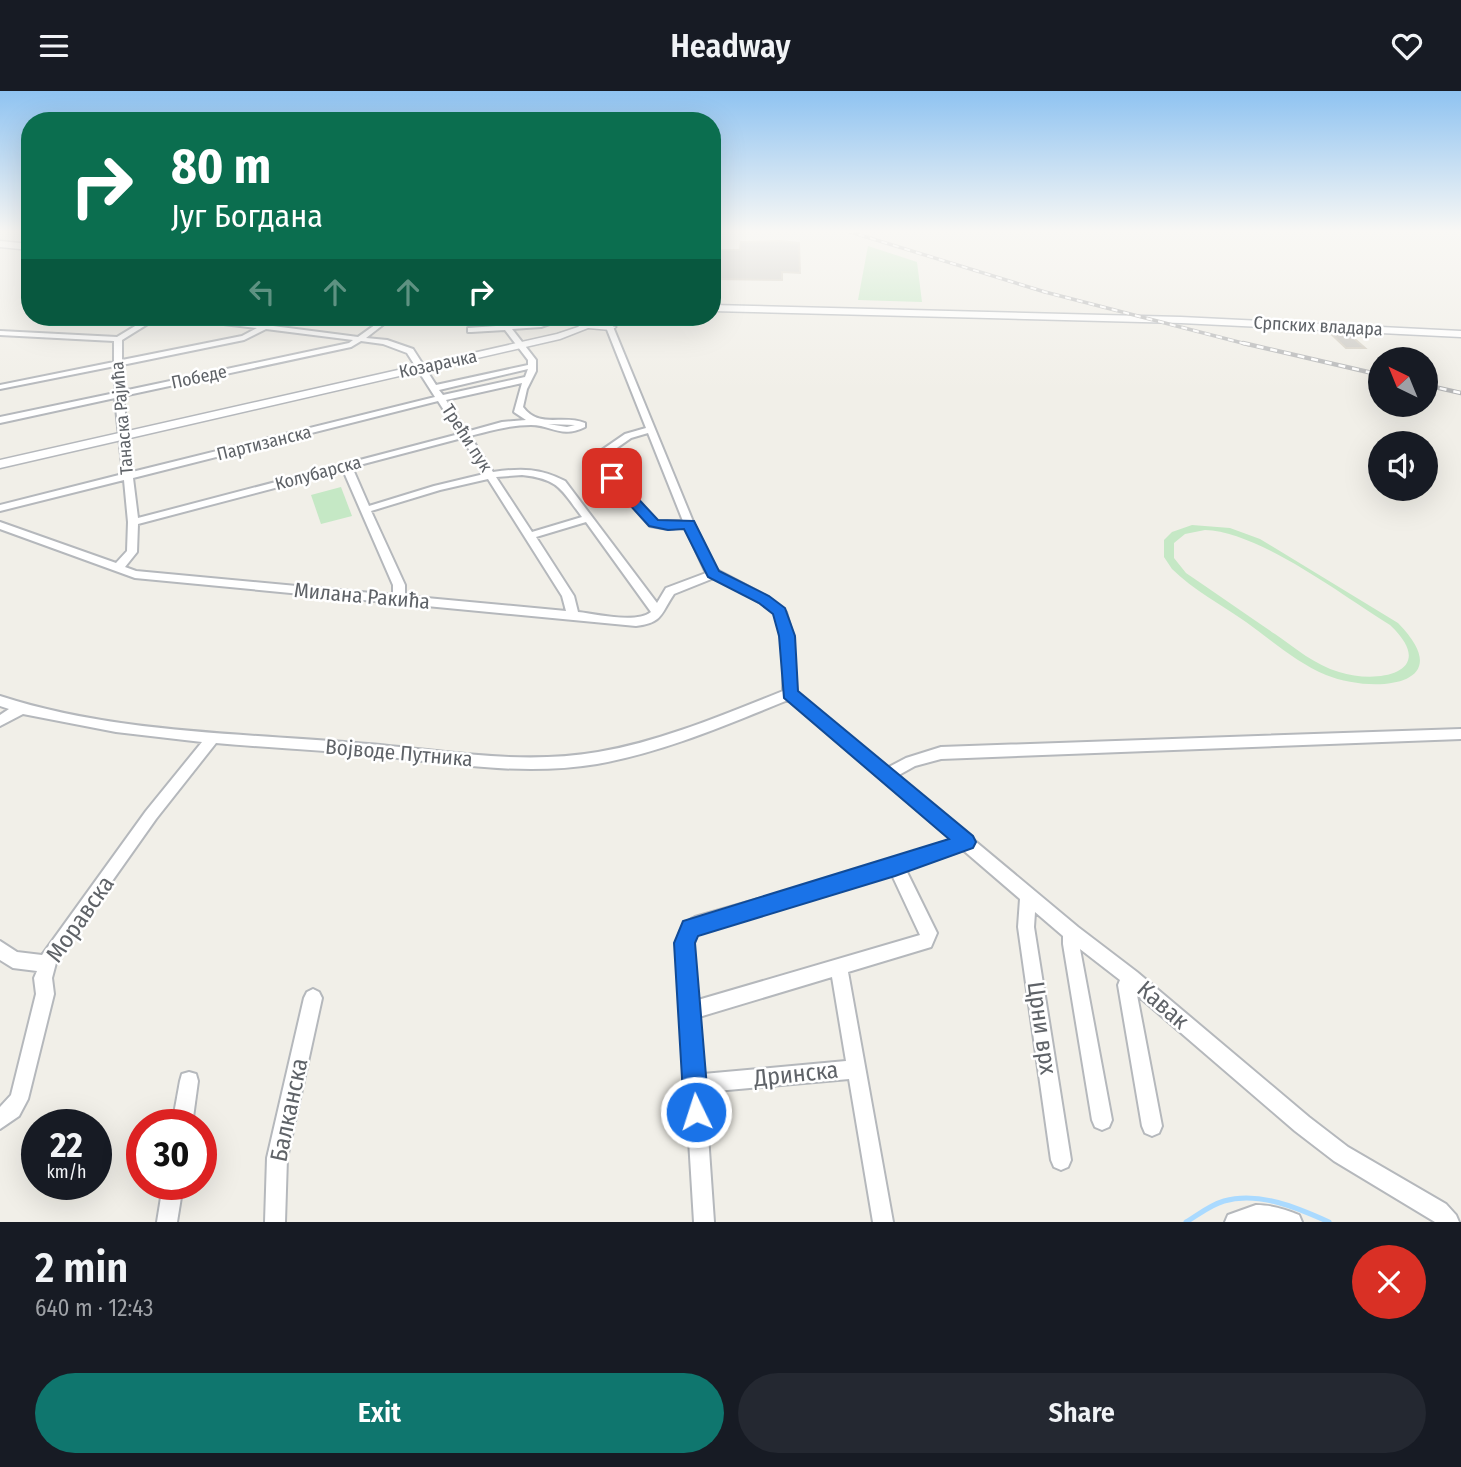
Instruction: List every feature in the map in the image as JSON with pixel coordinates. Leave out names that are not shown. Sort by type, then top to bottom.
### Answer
[{"type":"main road","name":"Српских владара","points":[[721,309],[1154,318],[1319,324],[1461,334]]},
{"type":"street","points":[[118,339],[140,326]]},
{"type":"street","points":[[0,387],[244,338],[267,326]]},
{"type":"street","name":"Трећи пук","points":[[267,326],[361,338],[401,346],[410,351],[568,596],[573,616]]},
{"type":"street","name":"Победе","points":[[0,420],[351,345],[378,326]]},
{"type":"street","points":[[471,330],[524,326]]},
{"type":"street","name":"Козарачка","points":[[0,461],[518,343],[569,334],[580,326]]},
{"type":"street","points":[[611,326],[689,524],[713,574],[764,600],[780,612],[787,636],[790,694]]},
{"type":"street","points":[[502,425],[517,412],[532,366],[531,358],[507,327]]},
{"type":"street","name":"Танаска Рајића","points":[[0,333],[118,339],[116,363],[133,522],[132,552],[118,568]]},
{"type":"street","points":[[435,388],[532,366]]},
{"type":"street","name":"Партизанска","points":[[0,508],[441,398],[528,379]]},
{"type":"street","name":"Колубарска","points":[[133,522],[464,434],[502,425],[538,423],[522,413],[519,407]]},
{"type":"street","points":[[652,429],[628,436],[599,456],[598,462],[654,524],[689,524]]},
{"type":"street","points":[[346,465],[399,585],[399,600]]},
{"type":"street","points":[[365,510],[490,475],[530,471],[555,477],[589,518],[658,613],[670,591],[713,574]]},
{"type":"street","points":[[529,536],[589,518]]},
{"type":"street","name":"Милана Ракића","points":[[0,525],[135,574],[646,622],[658,613]]},
{"type":"street","name":"Војводе Путника","points":[[0,701],[20,709],[108,726],[212,739],[355,748],[516,764],[568,762],[627,753],[688,736],[790,694]]},
{"type":"street","name":"Кавак","points":[[790,694],[1302,1124],[1341,1154],[1451,1220]]},
{"type":"street","points":[[0,721],[20,709]]},
{"type":"street","points":[[888,774],[911,762],[941,753],[1461,734]]},
{"type":"street","name":"Моравска","points":[[0,1119],[19,1099],[45,994],[43,978],[46,964],[140,830],[212,739]]},
{"type":"street","points":[[704,1222],[685,943],[687,933],[695,925],[895,867],[966,842]]},
{"type":"street","points":[[689,1011],[922,943],[929,933],[895,867]]},
{"type":"street","name":"Црни врх","points":[[1028,896],[1026,927],[1061,1160]]},
{"type":"street","points":[[1072,933],[1071,944],[1102,1120]]},
{"type":"street","points":[[0,949],[13,960],[46,964]]},
{"type":"street","name":"Дринска","points":[[839,967],[883,1222]]},
{"type":"street","points":[[1131,978],[1127,985],[1152,1126]]},
{"type":"street","name":"Балканска","points":[[275,1222],[277,1158],[313,998]]},
{"type":"street","name":"Дринска","points":[[695,1084],[855,1069]]},
{"type":"street","points":[[185,1109],[189,1081]]},
{"type":"street","points":[[167,1222],[171,1200]]},
{"type":"street","points":[[1235,1222],[1244,1217],[1261,1215],[1292,1222]]},
{"type":"green space","points":[[861,284],[920,284],[922,302],[858,300]]},
{"type":"green space","points":[[341,487],[352,516],[321,524],[311,495]]},
{"type":"green space","points":[[1192,525],[1230,528],[1260,539],[1398,623],[1415,644],[1420,661],[1415,673],[1403,680],[1386,684],[1366,684],[1326,675],[1305,664],[1180,577],[1164,557],[1164,540],[1172,532]],"holes":[[[1205,530],[1250,541],[1300,567],[1390,625],[1404,641],[1409,654],[1406,664],[1398,671],[1371,677],[1355,676],[1322,665],[1186,573],[1174,558],[1174,543],[1185,534]]]},
{"type":"building","points":[[1330,333],[1349,334],[1365,348],[1346,348]]},
{"type":"waterway","points":[[1186,1222],[1219,1203],[1237,1198],[1278,1203],[1329,1222]]},
{"type":"railway","points":[[1018,284],[1250,345]]},
{"type":"railway","points":[[1243,343],[1368,372]]},
{"type":"railway","points":[[1438,388],[1461,393]]},
{"type":"route","points":[[612,478],[654,524],[689,524],[713,574],[744,588],[780,612],[787,636],[790,694],[966,842],[895,867],[695,925],[690,929],[685,943],[696,1112]]}]
